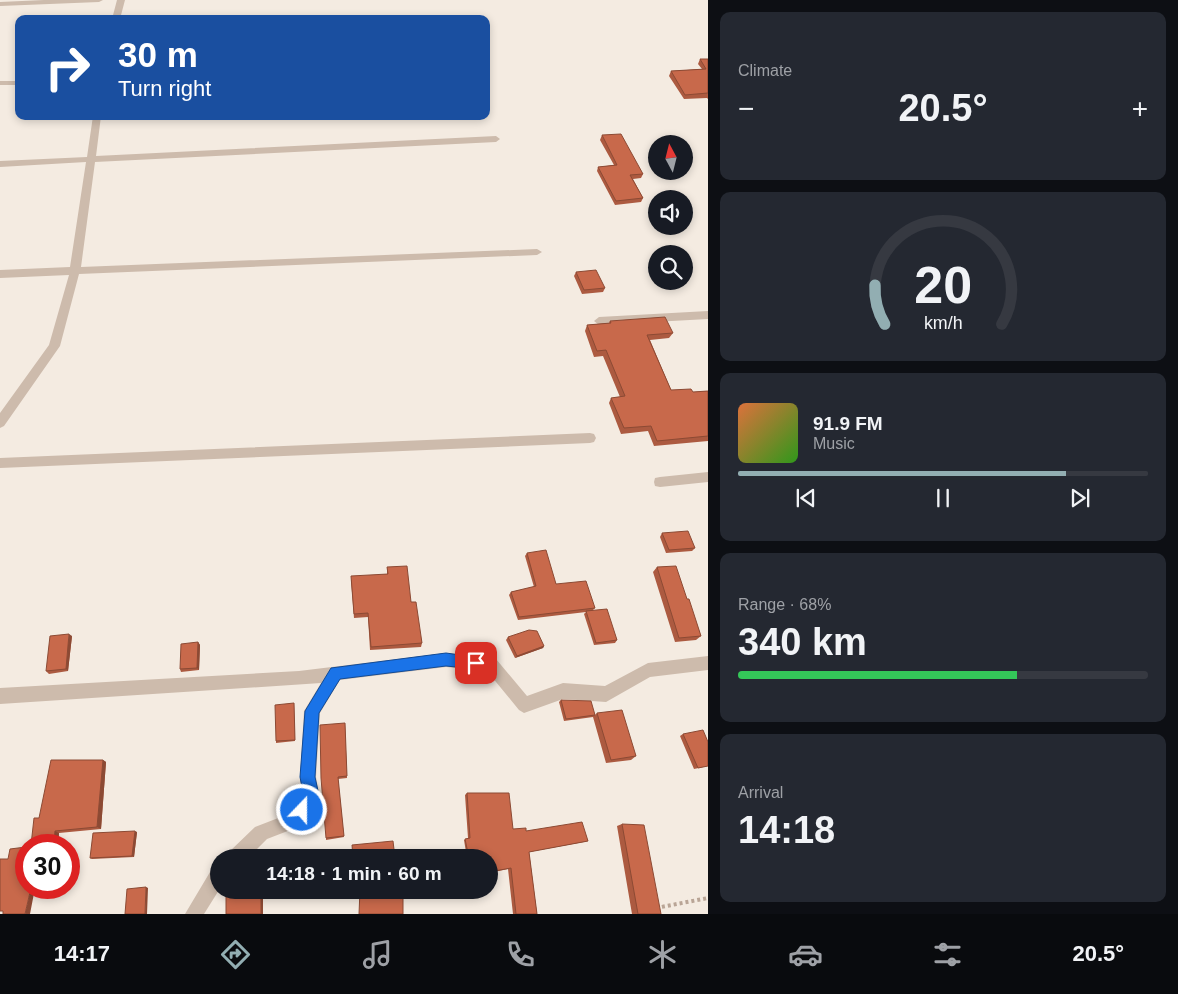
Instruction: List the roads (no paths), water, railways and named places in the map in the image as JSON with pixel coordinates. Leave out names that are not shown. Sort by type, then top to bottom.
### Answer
[{"type":"street","points":[[0,4],[99,0]]},
{"type":"street","points":[[117,15],[121,0]]},
{"type":"street","points":[[0,83],[15,83]]},
{"type":"street","points":[[0,423],[54,346],[75,271],[89,160],[96,120]]},
{"type":"street","points":[[0,164],[496,139]]},
{"type":"street","points":[[0,274],[537,252]]},
{"type":"street","points":[[599,321],[708,315]]},
{"type":"street","points":[[0,463],[590,438]]},
{"type":"street","points":[[660,482],[708,476]]},
{"type":"street","points":[[0,696],[299,678],[446,660],[492,664],[524,705],[563,691],[606,694],[648,670],[708,663]]},
{"type":"street","points":[[245,849],[261,834],[292,821],[312,800],[308,777],[312,711],[336,673]]},
{"type":"street","points":[[194,914],[210,887]]}]
